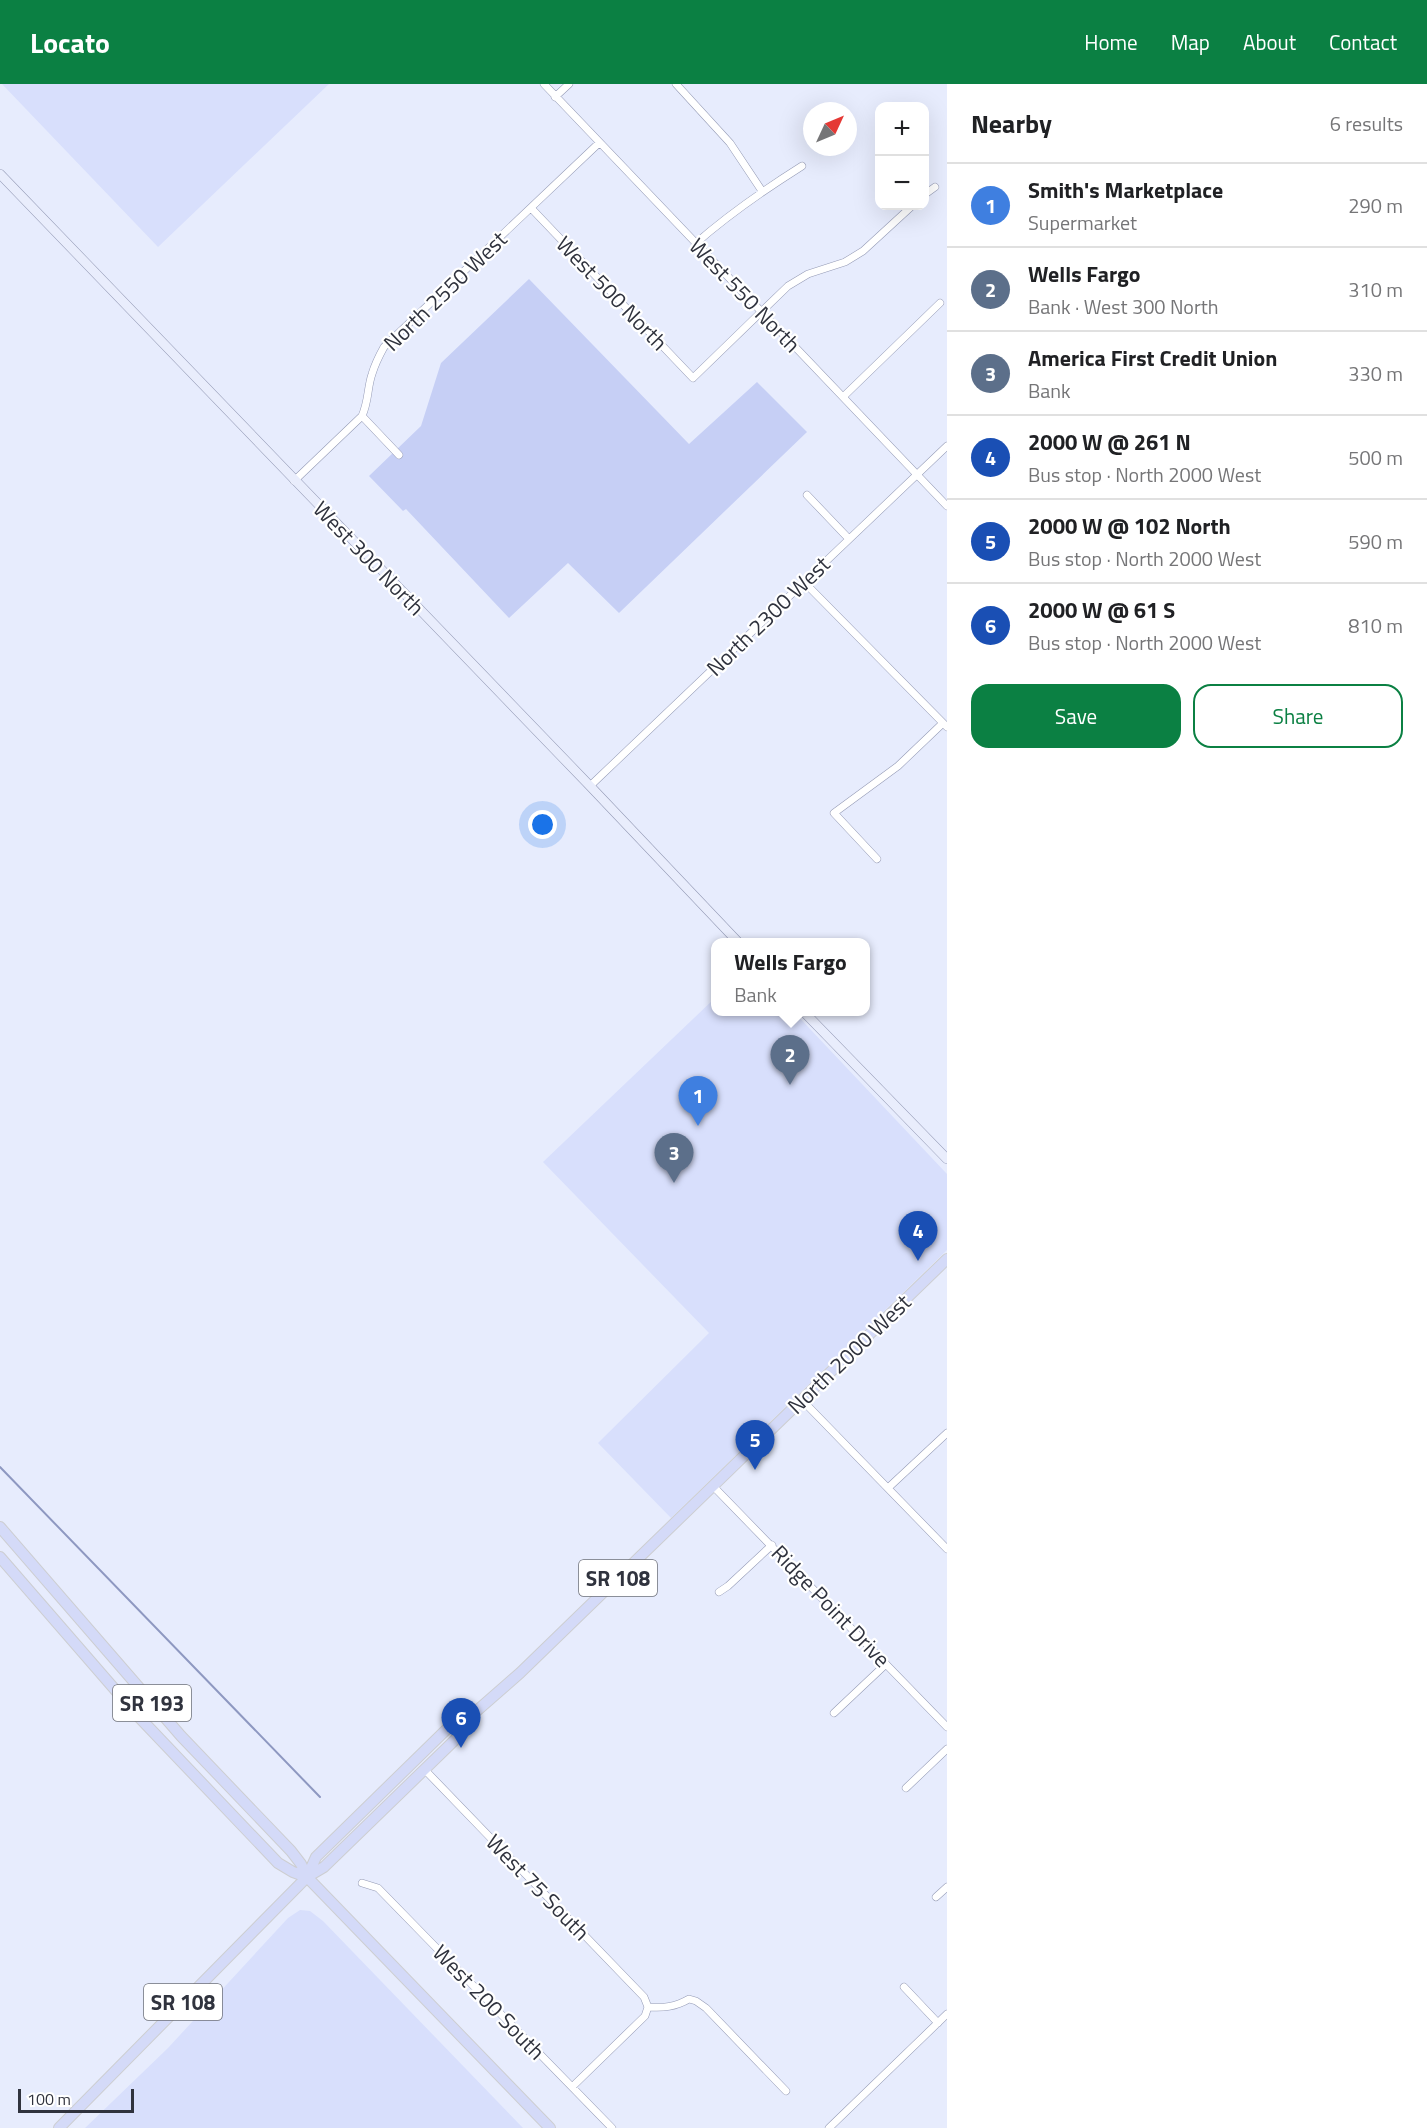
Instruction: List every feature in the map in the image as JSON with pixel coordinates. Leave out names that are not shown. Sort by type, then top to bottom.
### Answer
[{"type":"main road","name":"West 300 North","points":[[0,174],[734,938]]},
{"type":"main road","points":[[809,1016],[947,1159]]},
{"type":"main road","name":"North 2000 West","points":[[307,1877],[316,1857],[452,1724],[464,1722],[520,1673],[947,1259]]},
{"type":"main road","name":"SR 193","points":[[0,1527],[181,1736],[290,1850],[301,1864],[307,1877],[550,2128]]},
{"type":"main road","name":"SR 193","points":[[0,1557],[138,1714],[278,1863],[307,1877]]},
{"type":"main road","name":"North 2000 West","points":[[59,2128],[307,1877],[324,1868],[461,1734],[464,1722]]},
{"type":"street","name":"West 550 North","points":[[544,84],[760,313],[947,506]]},
{"type":"street","points":[[555,98],[569,84]]},
{"type":"street","points":[[676,84],[730,143],[762,191]]},
{"type":"street","name":"North 2550 West","points":[[362,416],[368,402],[371,375],[384,347],[599,143]]},
{"type":"street","points":[[695,244],[719,222],[802,166]]},
{"type":"street","points":[[929,191],[935,187]]},
{"type":"street","name":"West 500 North","points":[[531,208],[693,378],[760,313]]},
{"type":"street","points":[[760,313],[788,286],[808,274],[845,262],[863,251],[908,210]]},
{"type":"street","points":[[843,397],[940,303]]},
{"type":"street","points":[[294,481],[362,416],[399,455]]},
{"type":"street","name":"North 2300 West","points":[[590,786],[947,447]]},
{"type":"street","points":[[807,495],[849,539]]},
{"type":"street","points":[[804,582],[945,725],[898,766],[834,813],[877,859]]},
{"type":"street","points":[[801,1399],[947,1549]]},
{"type":"street","points":[[888,1488],[947,1433]]},
{"type":"street","name":"Ridge Point Drive","points":[[713,1486],[947,1728]]},
{"type":"street","points":[[719,1592],[772,1545]]},
{"type":"street","points":[[834,1713],[886,1664]]},
{"type":"street","points":[[906,1788],[947,1749]]},
{"type":"street","name":"West 75 South","points":[[425,1770],[644,1997],[648,2007]]},
{"type":"street","name":"West 200 South","points":[[362,1883],[378,1888],[612,2128]]},
{"type":"street","points":[[936,1897],[947,1887]]},
{"type":"street","points":[[904,1987],[938,2023]]},
{"type":"street","points":[[572,2087],[645,2016],[648,2007],[666,2008],[689,1999],[706,2008],[786,2091]]},
{"type":"street","points":[[829,2128],[947,2014]]},
{"type":"shaded area","points":[[2,84],[329,84],[158,247]]},
{"type":"shaded area","points":[[529,279],[689,444],[757,382],[807,432],[619,613],[568,563],[509,618],[406,509],[403,511],[369,476],[421,426],[441,363]]},
{"type":"shaded area","points":[[711,1002],[711,1016],[798,1016],[947,1174],[947,1250],[671,1518],[598,1443],[709,1333],[543,1162]]},
{"type":"shaded area","points":[[300,1910],[310,1911],[323,1921],[523,2128],[85,2128],[168,2048],[288,1918]]},
{"type":"waterway","points":[[0,1467],[320,1797]]},
{"type":"place","name":"Wells Fargo","points":[[790,1085]]},
{"type":"place","name":"Smith's Marketplace","points":[[698,1126]]},
{"type":"place","name":"America First Credit Union","points":[[674,1183]]},
{"type":"place","name":"2000 W @ 261 N","points":[[918,1261]]},
{"type":"place","name":"2000 W @ 102 North","points":[[755,1470]]},
{"type":"place","name":"2000 W @ 61 S","points":[[461,1748]]}]
